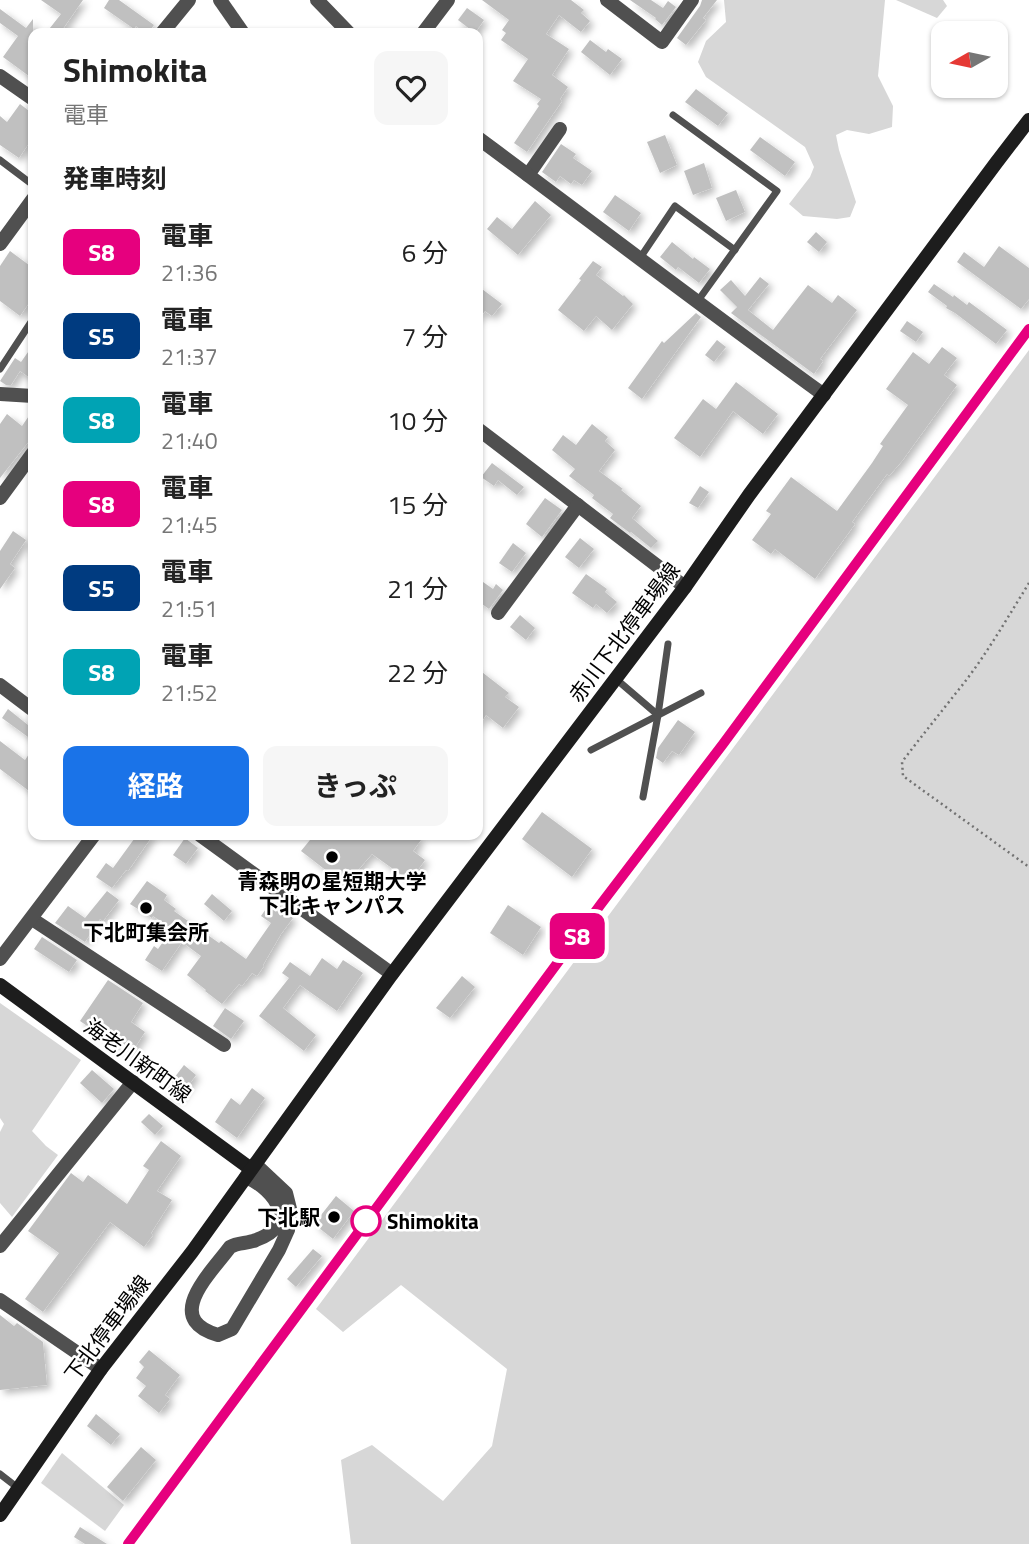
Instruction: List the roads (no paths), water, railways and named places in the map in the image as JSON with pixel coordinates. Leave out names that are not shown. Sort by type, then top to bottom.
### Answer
[{"type":"main road","name":"赤川下北停車場線","points":[[251,1170],[392,974],[685,587],[749,495],[1029,120]]},
{"type":"main road","name":"海老川新町線","points":[[0,985],[251,1170]]},
{"type":"main road","name":"下北停車場線","points":[[0,1515],[101,1369],[192,1252],[251,1170]]},
{"type":"street","points":[[166,28],[189,0]]},
{"type":"street","points":[[220,0],[240,28]]},
{"type":"street","points":[[317,0],[344,28]]},
{"type":"street","points":[[427,28],[448,0]]},
{"type":"street","points":[[607,0],[662,42],[692,0]]},
{"type":"street","points":[[0,76],[28,96]]},
{"type":"street","points":[[528,175],[560,129]]},
{"type":"street","points":[[483,142],[824,395]]},
{"type":"street","points":[[0,244],[28,206]]},
{"type":"street","points":[[0,394],[28,396]]},
{"type":"street","points":[[483,433],[685,587]]},
{"type":"street","points":[[0,498],[28,460]]},
{"type":"street","points":[[498,613],[578,505]]},
{"type":"street","points":[[0,685],[28,706]]},
{"type":"street","points":[[0,959],[90,840]]},
{"type":"street","points":[[208,840],[392,974]]},
{"type":"street","points":[[32,919],[224,1045]]},
{"type":"street","points":[[0,1246],[133,1082]]},
{"type":"street","points":[[251,1170],[286,1193],[290,1209],[288,1230],[232,1329],[218,1335],[202,1328],[196,1322],[191,1311],[193,1297],[230,1247],[236,1243],[257,1240],[272,1232],[280,1215],[279,1206],[273,1196],[251,1170]]},
{"type":"street","points":[[0,1300],[101,1369]]},
{"type":"lane","points":[[673,115],[778,191],[697,303]]},
{"type":"lane","points":[[0,160],[28,181]]},
{"type":"lane","points":[[640,258],[675,206],[735,250]]},
{"type":"lane","points":[[0,369],[28,327]]},
{"type":"lane","points":[[643,797],[668,644]]},
{"type":"lane","points":[[615,678],[658,715]]},
{"type":"lane","points":[[590,750],[701,692]]},
{"type":"lane","points":[[0,1474],[18,1488]]},
{"type":"railway","points":[[128,1544],[1029,329]]},
{"type":"train","name":"S8","points":[[128,1544],[1029,329]]},
{"type":"place","name":"青森明の星短期大学 下北キャンパス","points":[[332,857]]},
{"type":"place","name":"下北町集会所","points":[[146,908]]},
{"type":"place","name":"下北駅","points":[[334,1217]]},
{"type":"place","name":"Shimokita","points":[[366,1221]]}]
